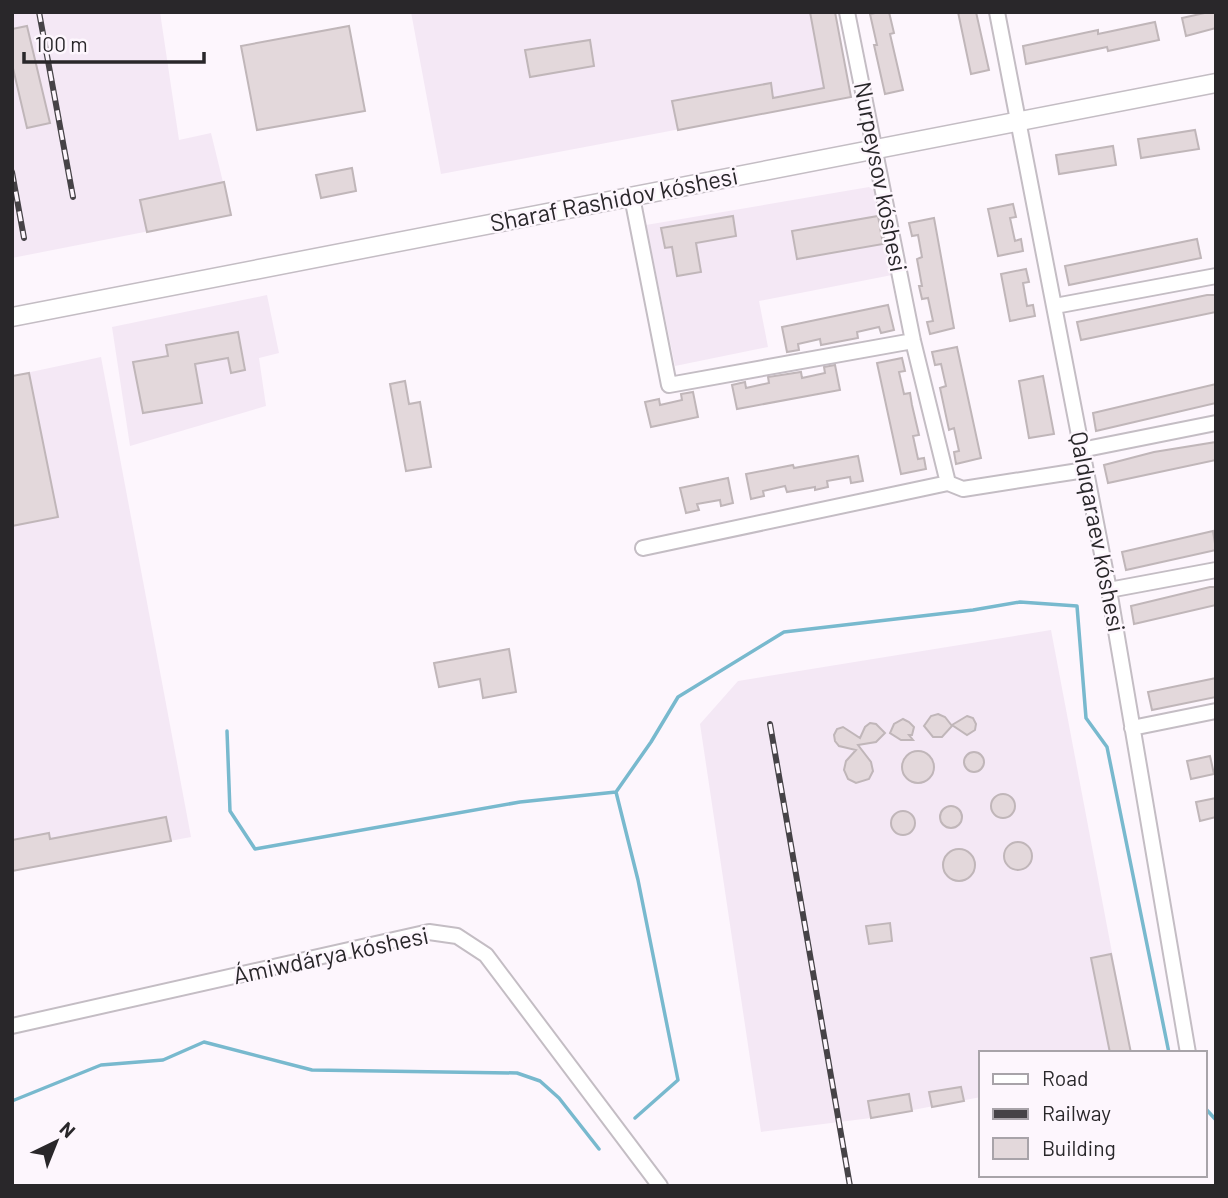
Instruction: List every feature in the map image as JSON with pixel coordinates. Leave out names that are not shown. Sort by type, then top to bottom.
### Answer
[{"type":"street","name":"Nurpeysov kóshesi","points":[[847,12],[913,341],[948,483]]},
{"type":"street","name":"Qaldıqaraev kóshesi","points":[[997,12],[1109,590],[1188,1051]]},
{"type":"street","name":"Sharaf Rashidov kóshesi","points":[[12,317],[1216,83]]},
{"type":"street","points":[[632,197],[669,385],[913,341]]},
{"type":"street","points":[[1055,306],[1216,276]]},
{"type":"street","points":[[1081,450],[1216,423]]},
{"type":"street","points":[[643,548],[948,483],[963,489],[1084,470]]},
{"type":"street","points":[[1109,590],[1216,569]]},
{"type":"street","points":[[1132,728],[1216,711]]},
{"type":"street","name":"Ámiwdárya kóshesi","points":[[12,1026],[429,932],[457,936],[486,955],[660,1186]]},
{"type":"shaded area","points":[[12,12],[160,12],[179,140],[211,133],[231,215],[12,258]]},
{"type":"shaded area","points":[[411,12],[835,12],[851,97],[441,174]]},
{"type":"shaded area","points":[[869,187],[879,194],[892,275],[759,301],[768,347],[675,366],[646,225]]},
{"type":"shaded area","points":[[267,295],[279,353],[259,358],[266,406],[130,446],[112,327]]},
{"type":"shaded area","points":[[101,357],[191,837],[12,871],[12,376]]},
{"type":"shaded area","points":[[1051,630],[1131,1051],[979,1051],[979,1097],[871,1118],[761,1132],[700,724],[738,681]]},
{"type":"building","points":[[810,12],[835,12],[851,97],[678,130],[672,101],[771,83],[773,98],[824,88]]},
{"type":"building","points":[[889,12],[894,33],[890,34],[903,90],[885,94],[870,14]]},
{"type":"building","points":[[958,12],[976,12],[989,70],[971,74]]},
{"type":"building","points":[[1216,12],[1216,28],[1186,36],[1182,18]]},
{"type":"building","points":[[1155,22],[1159,40],[1108,51],[1107,47],[1026,64],[1023,46],[1098,30],[1098,34]]},
{"type":"building","points":[[27,26],[50,123],[27,128],[12,64],[12,29]]},
{"type":"building","points":[[349,26],[365,111],[257,130],[241,46]]},
{"type":"building","points":[[590,40],[594,66],[530,77],[525,50]]},
{"type":"building","points":[[1195,130],[1199,149],[1141,158],[1138,139]]},
{"type":"building","points":[[1113,146],[1116,165],[1059,174],[1056,155]]},
{"type":"building","points":[[352,168],[356,191],[321,198],[316,175]]},
{"type":"building","points":[[224,182],[231,215],[147,232],[140,200]]},
{"type":"building","points":[[1013,204],[1016,217],[1010,218],[1015,241],[1021,239],[1023,251],[998,256],[988,209]]},
{"type":"building","points":[[733,216],[736,236],[696,243],[701,272],[677,276],[672,247],[665,248],[661,228]]},
{"type":"building","points":[[878,216],[883,244],[797,259],[792,231]]},
{"type":"building","points":[[934,218],[954,328],[930,334],[927,322],[933,321],[928,298],[922,299],[919,286],[922,286],[917,259],[922,257],[918,235],[912,236],[909,223]]},
{"type":"building","points":[[1197,239],[1201,258],[1069,285],[1065,266]]},
{"type":"building","points":[[1026,269],[1029,282],[1023,283],[1027,306],[1033,305],[1035,316],[1010,321],[1001,274]]},
{"type":"building","points":[[1216,295],[1216,312],[1081,340],[1077,322]]},
{"type":"building","points":[[888,305],[894,330],[881,333],[879,327],[857,332],[858,338],[821,345],[820,339],[798,344],[799,350],[787,352],[782,327]]},
{"type":"building","points":[[238,332],[245,370],[231,373],[228,358],[195,364],[202,403],[143,413],[133,362],[168,356],[166,345]]},
{"type":"building","points":[[957,347],[981,458],[956,464],[954,452],[959,451],[954,428],[949,430],[940,388],[946,386],[941,364],[935,365],[932,352]]},
{"type":"building","points":[[902,358],[905,371],[899,372],[904,394],[910,393],[919,435],[913,436],[918,459],[924,458],[926,469],[901,474],[877,363]]},
{"type":"building","points":[[835,365],[840,390],[737,409],[732,385],[745,382],[746,388],[769,383],[768,377],[801,372],[802,378],[825,373],[824,367]]},
{"type":"building","points":[[29,373],[58,517],[12,526],[12,376]]},
{"type":"building","points":[[1043,376],[1054,434],[1029,438],[1019,381]]},
{"type":"building","points":[[405,381],[409,404],[420,402],[431,467],[406,471],[390,384]]},
{"type":"building","points":[[1216,384],[1216,403],[1096,431],[1093,413]]},
{"type":"building","points":[[693,392],[698,417],[651,427],[645,402],[659,399],[660,405],[682,400],[681,394]]},
{"type":"building","points":[[1216,442],[1216,460],[1108,483],[1104,465],[1154,452]]},
{"type":"building","points":[[858,456],[863,481],[851,483],[850,477],[827,481],[828,487],[787,492],[785,486],[763,491],[764,496],[751,499],[746,474]]},
{"type":"building","points":[[728,478],[733,503],[721,506],[720,500],[697,504],[699,510],[686,513],[680,488]]},
{"type":"building","points":[[1213,531],[1216,550],[1126,570],[1122,552]]},
{"type":"building","points":[[1216,587],[1216,605],[1134,624],[1131,606]]},
{"type":"building","points":[[509,649],[516,692],[483,698],[480,679],[439,687],[434,663]]},
{"type":"building","points":[[1216,678],[1216,697],[1152,710],[1148,692]]},
{"type":"building","points":[[938,714],[945,717],[952,726],[942,737],[933,737],[924,726],[931,716]]},
{"type":"building","points":[[967,716],[973,718],[976,724],[975,730],[967,735],[952,725]]},
{"type":"building","points":[[903,719],[914,727],[912,735],[909,735],[913,740],[901,740],[890,733],[894,724]]},
{"type":"building","points":[[870,723],[876,724],[885,733],[876,742],[858,745],[871,762],[873,771],[869,779],[856,783],[848,779],[844,770],[846,761],[856,750],[839,746],[834,735],[837,729],[843,727],[860,738]]},
{"type":"building","points":[[918,751],[929,756],[934,767],[929,778],[918,783],[907,778],[902,767],[907,756]]},
{"type":"building","points":[[970,752],[978,752],[984,762],[978,772],[970,772],[964,766],[964,758]]},
{"type":"building","points":[[1210,756],[1214,774],[1191,779],[1187,761]]},
{"type":"building","points":[[1003,794],[1014,801],[1015,806],[1008,817],[1003,818],[992,811],[991,806],[998,795]]},
{"type":"building","points":[[1216,798],[1216,817],[1200,821],[1196,802]]},
{"type":"building","points":[[951,806],[959,809],[962,817],[959,825],[951,828],[943,825],[940,817],[943,809]]},
{"type":"building","points":[[903,811],[912,814],[915,823],[912,832],[903,835],[894,832],[891,823],[894,814]]},
{"type":"building","points":[[166,817],[171,841],[12,871],[12,840],[49,833],[50,839]]},
{"type":"building","points":[[1018,842],[1028,846],[1032,856],[1028,866],[1018,870],[1008,866],[1004,856],[1008,846]]},
{"type":"building","points":[[959,849],[970,854],[975,865],[970,876],[959,881],[948,876],[943,865],[948,854]]},
{"type":"building","points":[[890,923],[892,941],[869,944],[866,926]]},
{"type":"building","points":[[1111,954],[1131,1051],[1110,1051],[1091,958]]},
{"type":"building","points":[[961,1087],[964,1101],[932,1107],[929,1092]]},
{"type":"building","points":[[909,1094],[912,1111],[871,1118],[868,1101]]},
{"type":"waterway","points":[[227,731],[230,811],[255,849],[520,802],[616,792],[678,697],[784,632],[1020,602],[1077,606],[1086,718],[1107,747],[1169,1051]]},
{"type":"waterway","points":[[616,792],[638,880],[678,1080],[635,1118]]},
{"type":"waterway","points":[[12,1101],[101,1065],[163,1060],[204,1042],[312,1070],[517,1073],[540,1081],[559,1098],[599,1149]]},
{"type":"waterway","points":[[1207,1110],[1216,1120]]},
{"type":"railway","points":[[39,12],[73,197]]},
{"type":"railway","points":[[12,172],[24,238]]},
{"type":"railway","points":[[770,724],[850,1186]]}]
